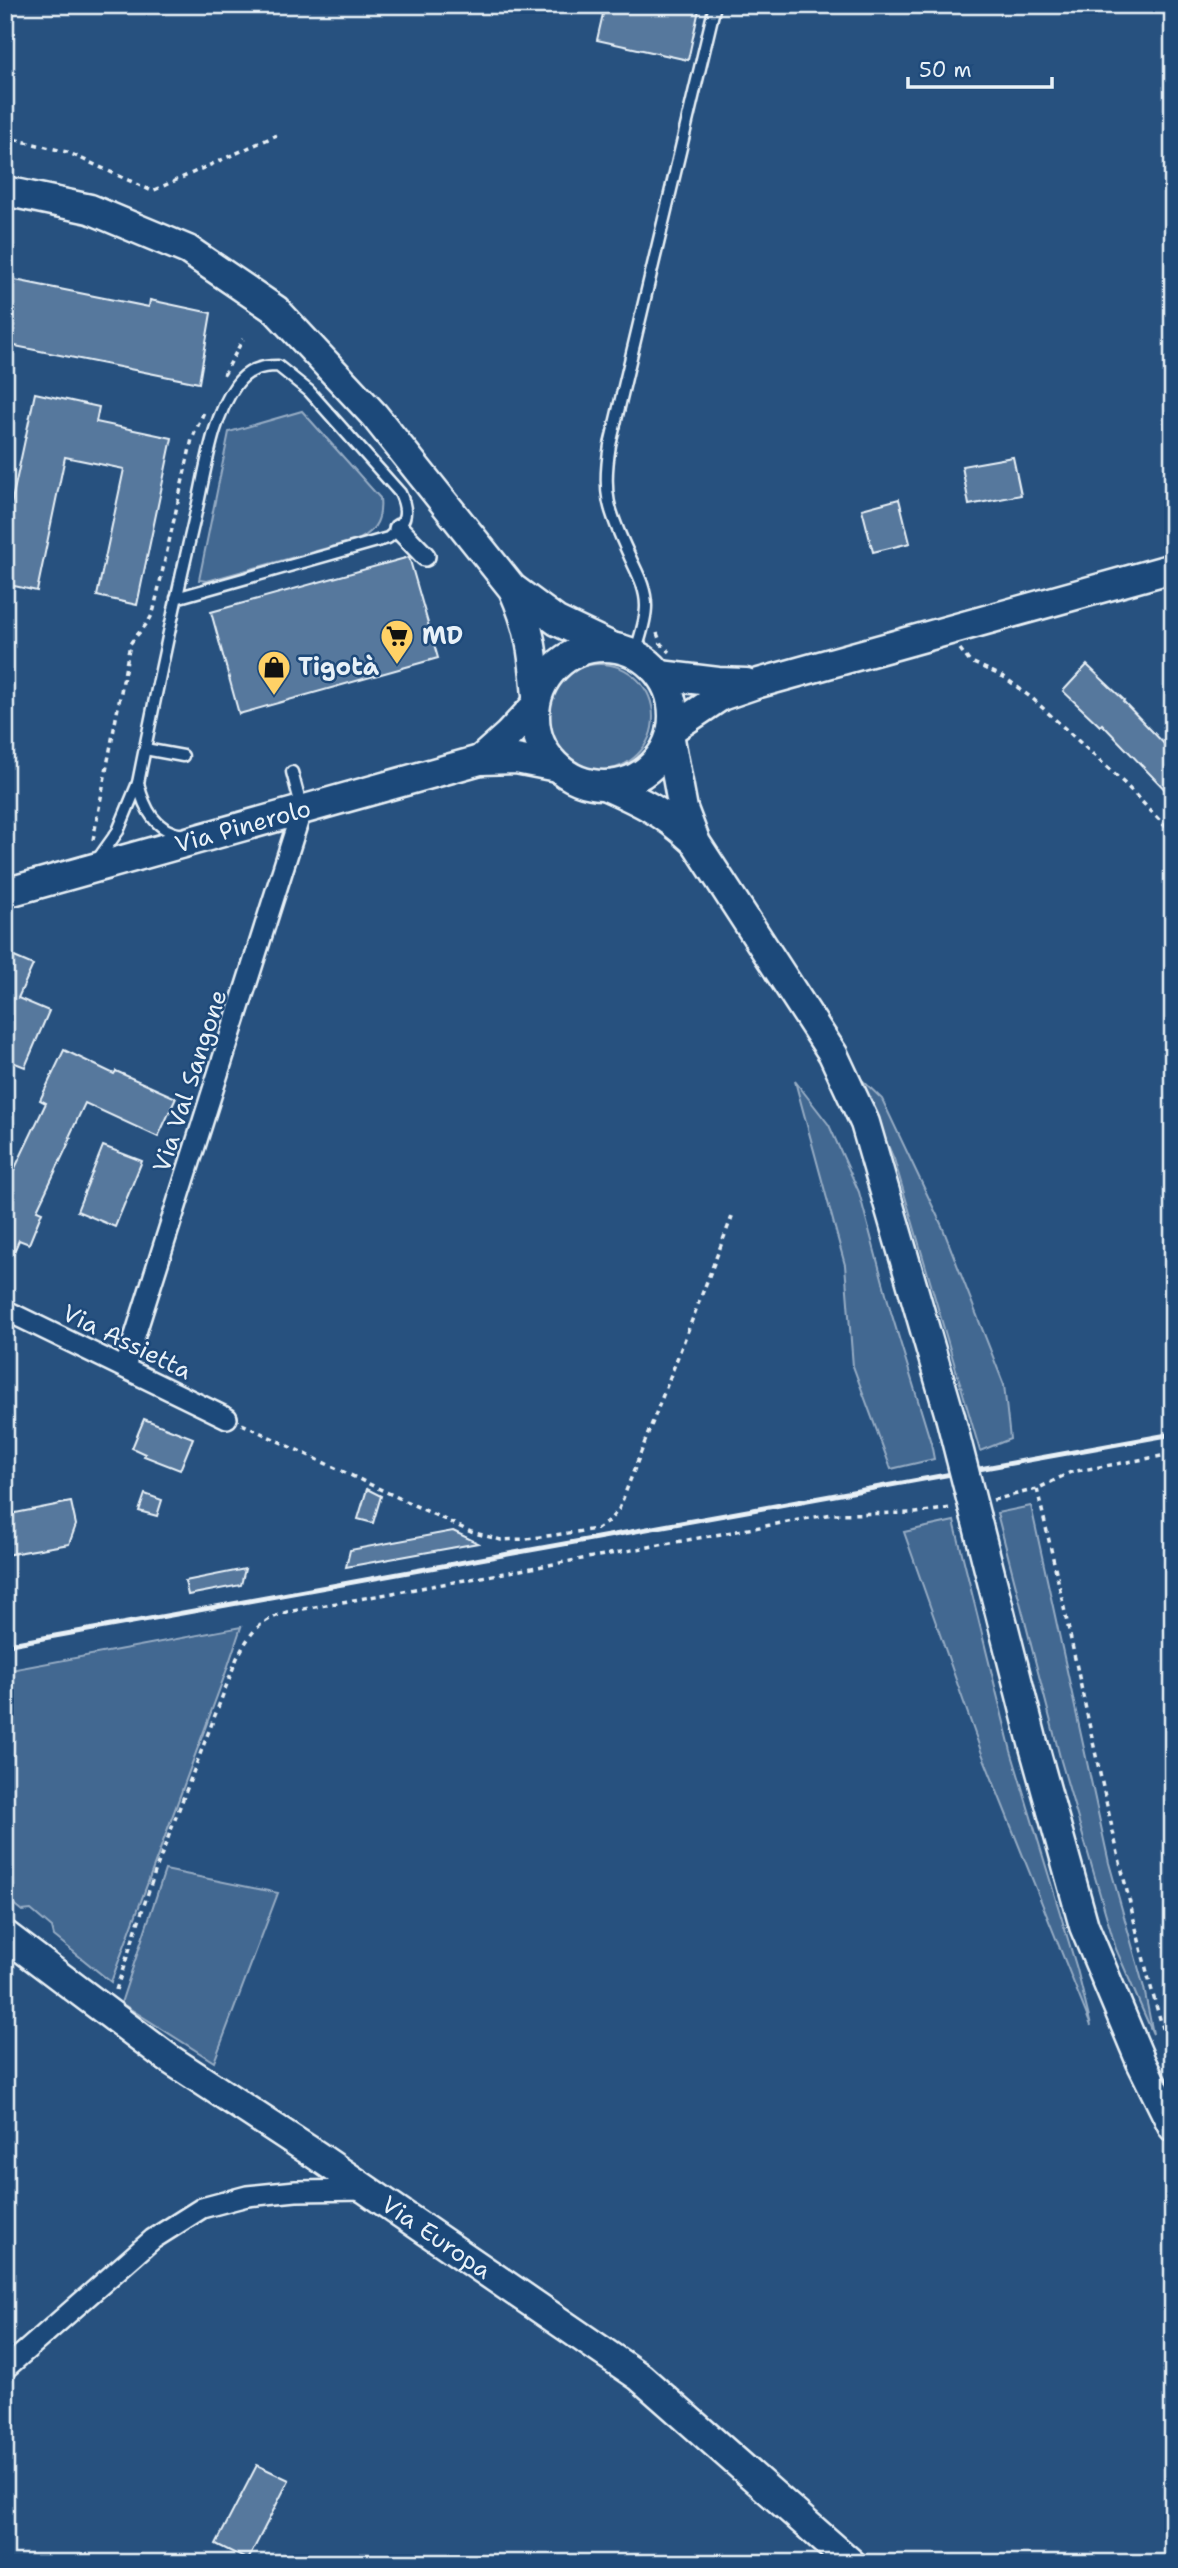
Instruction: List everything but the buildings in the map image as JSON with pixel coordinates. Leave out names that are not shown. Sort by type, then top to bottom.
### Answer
[{"type":"main road","points":[[5,191],[90,209],[188,250],[276,310],[374,415],[513,589],[526,618],[531,640],[536,701],[535,728],[543,750],[556,767],[571,778],[606,786],[649,805],[670,819],[696,843]]},
{"type":"main road","points":[[606,786],[626,782],[645,772],[660,757],[671,734],[721,695],[1173,568]]},
{"type":"main road","points":[[513,589],[557,621],[649,663],[718,682],[759,683]]},
{"type":"main road","points":[[536,701],[548,674],[566,658],[588,648],[624,650]]},
{"type":"main road","points":[[667,666],[673,710],[671,734],[683,809],[696,843],[833,1054],[865,1123],[950,1416],[1033,1743],[1084,1926],[1140,2062],[1173,2127]]},
{"type":"main road","name":"Via Pinerolo","points":[[480,760],[509,735],[536,701]]},
{"type":"main road","name":"Via Pinerolo","points":[[5,893],[93,857],[201,838],[480,760],[516,759],[556,767]]},
{"type":"main road","name":"Via Europa","points":[[5,1935],[108,2015],[190,2073],[367,2190],[640,2377],[851,2563]]},
{"type":"street","points":[[399,529],[425,556]]},
{"type":"street","name":"Via Val Sangone","points":[[125,1367],[302,809]]},
{"type":"street","name":"Via Assietta","points":[[5,1310],[227,1418]]},
{"type":"street","points":[[5,2369],[153,2239],[202,2208],[247,2196],[284,2192],[367,2190]]},
{"type":"lane","points":[[624,650],[643,624],[646,606],[643,584],[615,526],[605,475],[610,444],[715,5]]},
{"type":"lane","points":[[93,857],[118,831],[138,783],[176,598],[219,421],[235,386],[246,373],[257,368],[278,366],[309,391],[400,493],[406,507],[406,519],[388,538],[176,598]]},
{"type":"lane","points":[[145,749],[183,756]]},
{"type":"lane","points":[[292,772],[302,809]]},
{"type":"lane","points":[[138,783],[144,808],[160,826],[177,835],[201,838]]},
{"type":"path","points":[[5,137],[67,152],[152,191],[277,135]]},
{"type":"path","points":[[224,376],[243,339]]},
{"type":"path","points":[[93,857],[92,836],[131,644],[141,628],[150,622],[192,439],[204,412]]},
{"type":"path","points":[[643,624],[655,628],[662,643],[667,666]]},
{"type":"path","points":[[946,631],[969,661],[1004,677],[1033,699],[1124,783],[1166,827],[1173,845]]},
{"type":"path","points":[[93,857],[102,835]]},
{"type":"path","points":[[227,1418],[471,1532],[501,1540],[597,1529],[609,1521],[619,1509],[733,1214]]},
{"type":"path","points":[[108,2015],[156,1869],[237,1658],[251,1633],[266,1619],[287,1612],[832,1514],[916,1513],[975,1508],[1037,1489],[1071,1472],[1173,1454]]},
{"type":"path","points":[[1037,1489],[1106,1805],[1138,1937],[1173,2058]]},
{"type":"shaded area","points":[[302,411],[380,498],[379,517],[374,527],[360,539],[207,581],[199,580],[229,432]]},
{"type":"shaded area","points":[[600,664],[620,668],[638,679],[649,697],[653,717],[649,737],[638,755],[620,766],[600,770],[580,766],[562,755],[551,737],[547,717],[551,697],[562,679],[580,668]]},
{"type":"shaded area","points":[[857,1075],[882,1099],[942,1226],[1004,1385],[1010,1439],[980,1451],[894,1159]]},
{"type":"shaded area","points":[[795,1081],[829,1125],[859,1192],[934,1459],[891,1469],[853,1366],[845,1265]]},
{"type":"shaded area","points":[[1031,1506],[1109,1863],[1144,1988],[1153,2034],[1116,1949],[1061,1761],[997,1513]]},
{"type":"shaded area","points":[[954,1521],[1011,1751],[1077,1969],[1091,2026],[981,1751],[904,1532]]},
{"type":"shaded area","points":[[241,1627],[111,1982],[54,1936],[52,1928],[31,1910],[22,1911],[5,1897],[5,1671]]},
{"type":"shaded area","points":[[165,1870],[278,1893],[214,2062],[121,2003]]},
{"type":"railway","points":[[5,1645],[1173,1434]]},
{"type":"place","name":"MD","points":[[397,666]]},
{"type":"place","name":"Tigotà","points":[[274,697]]}]
